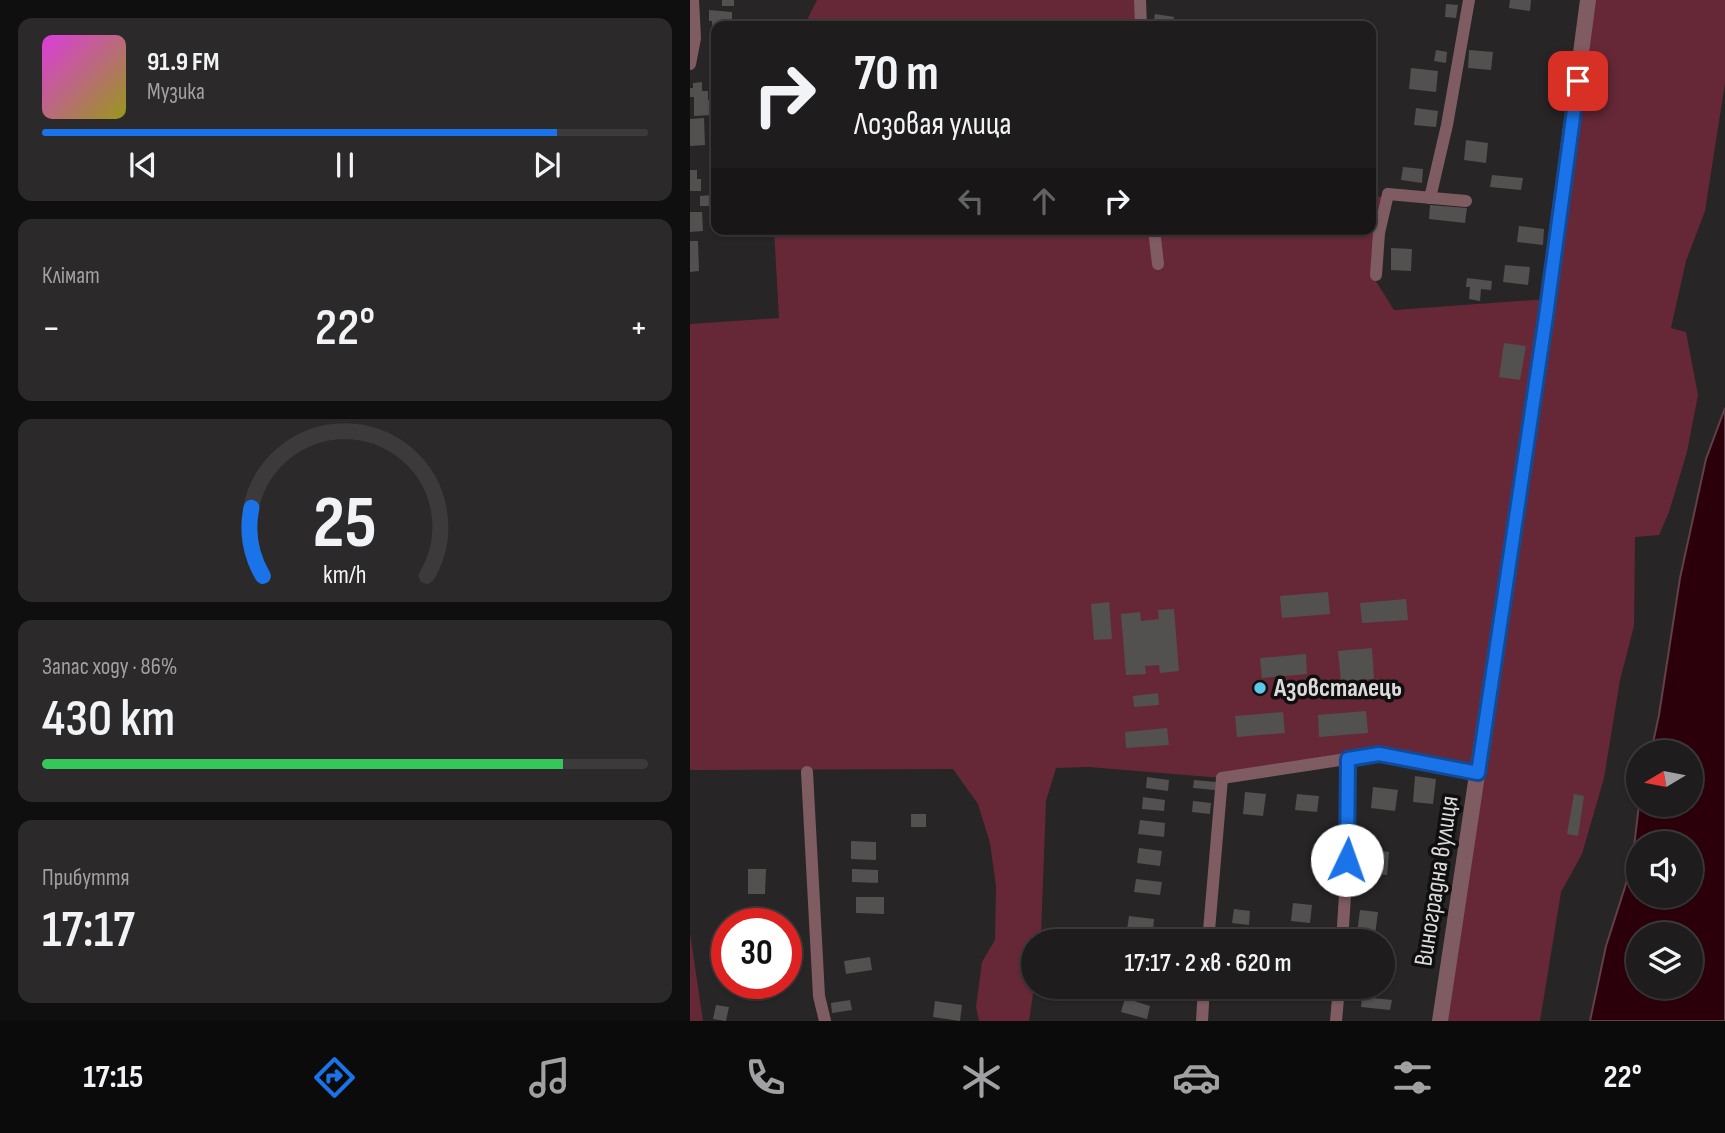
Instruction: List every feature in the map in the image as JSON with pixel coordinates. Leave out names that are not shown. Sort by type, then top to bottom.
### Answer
[{"type":"street","points":[[690,64],[695,38],[694,0]]},
{"type":"street","points":[[1140,0],[1141,21]]},
{"type":"street","points":[[1430,198],[1447,125],[1469,0]]},
{"type":"street","name":"Виноградна вулиця","points":[[1440,1021],[1546,316],[1588,0]]},
{"type":"street","points":[[1376,275],[1379,233],[1388,194],[1466,201]]},
{"type":"street","points":[[1155,235],[1158,264]]},
{"type":"street","points":[[1209,929],[1222,778],[1379,754],[1478,773]]},
{"type":"street","points":[[1343,929],[1349,832],[1348,759]]},
{"type":"street","points":[[807,772],[819,996],[825,1021]]},
{"type":"street","points":[[1202,1021],[1203,999]]},
{"type":"street","points":[[1336,1021],[1338,999]]},
{"type":"shaded area","points":[[817,0],[1135,0],[1136,21],[806,21]]},
{"type":"shaded area","points":[[1588,0],[1725,0],[1725,83],[1705,211],[1686,261],[1671,328],[1686,332],[1698,395],[1687,452],[1669,512],[1659,535],[1635,537],[1634,626],[1620,680],[1604,778],[1582,854],[1561,892],[1540,1021],[1440,1021],[1478,773],[1379,754],[1222,778],[1089,767],[1056,768],[1046,801],[1041,929],[1021,929],[1021,999],[1032,999],[1029,1021],[979,1021],[976,1007],[982,962],[995,940],[996,886],[990,843],[978,804],[953,769],[690,770],[690,324],[779,318],[774,235],[1376,235],[1376,196],[1383,197],[1372,275],[1394,310],[1547,299]]},
{"type":"shaded area","points":[[1725,408],[1725,1021],[1590,1021],[1606,946],[1626,883],[1626,908],[1703,908],[1703,831],[1636,831],[1638,817],[1703,817],[1703,740],[1654,740],[1680,578],[1706,459]]},
{"type":"shaded area","points":[[690,933],[703,1021],[690,1021]]},
{"type":"building","points":[[722,0],[734,0],[734,6],[722,6]]},
{"type":"building","points":[[1510,0],[1531,0],[1530,11],[1509,8]]},
{"type":"building","points":[[1446,4],[1458,5],[1456,18],[1445,17]]},
{"type":"building","points":[[709,10],[732,12],[732,21],[709,21]]},
{"type":"building","points":[[1155,14],[1174,17],[1173,21],[1154,21]]},
{"type":"building","points":[[1436,50],[1447,52],[1446,63],[1434,61]]},
{"type":"building","points":[[1469,50],[1493,52],[1491,70],[1468,68]]},
{"type":"building","points":[[1411,68],[1438,71],[1436,92],[1409,89]]},
{"type":"building","points":[[702,82],[702,91],[708,91],[711,115],[694,116],[694,97],[690,97],[693,83]]},
{"type":"building","points":[[1416,108],[1438,111],[1436,127],[1414,125]]},
{"type":"building","points":[[704,118],[705,145],[690,146],[690,119]]},
{"type":"building","points":[[1466,140],[1488,143],[1486,163],[1464,160]]},
{"type":"building","points":[[1403,167],[1423,169],[1422,183],[1401,180]]},
{"type":"building","points":[[690,170],[697,170],[697,179],[701,179],[701,191],[690,191]]},
{"type":"building","points":[[1492,175],[1523,178],[1521,190],[1490,187]]},
{"type":"building","points":[[711,195],[711,206],[700,206],[700,196]]},
{"type":"building","points":[[1430,205],[1467,208],[1465,223],[1429,219]]},
{"type":"building","points":[[690,212],[702,212],[703,231],[690,232]]},
{"type":"building","points":[[1519,226],[1544,229],[1543,245],[1517,242]]},
{"type":"building","points":[[690,241],[698,241],[699,271],[690,272]]},
{"type":"building","points":[[1391,248],[1412,249],[1411,271],[1391,270]]},
{"type":"building","points":[[1505,265],[1530,267],[1528,285],[1503,282]]},
{"type":"building","points":[[1467,278],[1492,281],[1491,290],[1481,289],[1480,301],[1469,299],[1470,287],[1466,287]]},
{"type":"building","points":[[1504,343],[1526,346],[1520,380],[1499,377]]},
{"type":"building","points":[[1328,592],[1330,614],[1282,618],[1280,596]]},
{"type":"building","points":[[1406,599],[1408,620],[1362,623],[1360,603]]},
{"type":"building","points":[[1109,602],[1112,639],[1094,640],[1091,604]]},
{"type":"building","points":[[1174,609],[1179,671],[1160,673],[1159,665],[1145,666],[1146,674],[1126,675],[1121,614],[1140,612],[1141,621],[1159,619],[1158,610]]},
{"type":"building","points":[[1372,648],[1374,679],[1341,681],[1338,651]]},
{"type":"building","points":[[1306,654],[1307,674],[1262,678],[1260,658]]},
{"type":"building","points":[[1158,693],[1159,705],[1134,707],[1133,696]]},
{"type":"building","points":[[1366,711],[1368,733],[1319,737],[1318,715]]},
{"type":"building","points":[[1283,712],[1285,733],[1237,737],[1235,716]]},
{"type":"building","points":[[1167,728],[1169,745],[1126,748],[1125,732]]},
{"type":"building","points":[[1415,776],[1436,779],[1433,804],[1413,802]]},
{"type":"building","points":[[1147,777],[1169,780],[1168,791],[1146,788]]},
{"type":"building","points":[[1194,780],[1216,782],[1215,790],[1193,788]]},
{"type":"building","points":[[1373,787],[1398,790],[1395,811],[1371,808]]},
{"type":"building","points":[[1245,792],[1266,794],[1263,816],[1243,814]]},
{"type":"building","points":[[1297,794],[1319,796],[1317,812],[1295,810]]},
{"type":"building","points":[[1574,794],[1584,796],[1578,836],[1567,834]]},
{"type":"building","points":[[1143,797],[1165,800],[1164,811],[1142,809]]},
{"type":"building","points":[[1193,801],[1211,803],[1210,814],[1192,812]]},
{"type":"building","points":[[911,814],[926,814],[926,827],[911,827]]},
{"type":"building","points":[[1140,820],[1165,823],[1164,837],[1138,834]]},
{"type":"building","points":[[851,841],[876,842],[876,860],[851,859]]},
{"type":"building","points":[[1139,848],[1162,851],[1160,866],[1137,863]]},
{"type":"building","points":[[1364,849],[1389,852],[1387,875],[1362,873]]},
{"type":"building","points":[[748,869],[766,869],[765,894],[748,894]]},
{"type":"building","points":[[852,869],[878,870],[878,883],[852,882]]},
{"type":"building","points":[[1136,879],[1162,882],[1160,895],[1134,892]]},
{"type":"building","points":[[856,897],[884,897],[884,914],[856,913]]},
{"type":"building","points":[[1293,903],[1312,905],[1310,923],[1291,921]]},
{"type":"building","points":[[1234,909],[1250,911],[1249,925],[1232,923]]},
{"type":"building","points":[[1360,910],[1378,912],[1376,929],[1358,929]]},
{"type":"building","points":[[1129,916],[1154,919],[1153,929],[1127,929]]},
{"type":"building","points":[[870,957],[872,970],[846,974],[844,961]]},
{"type":"building","points":[[1125,999],[1150,1006],[1147,1019],[1121,1012]]},
{"type":"building","points":[[1362,999],[1392,1000],[1390,1010],[1361,1007]]},
{"type":"building","points":[[850,1000],[852,1010],[832,1013],[831,1003]]},
{"type":"building","points":[[935,1001],[962,1005],[960,1021],[933,1017]]},
{"type":"building","points":[[716,1005],[729,1007],[726,1021],[713,1019]]},
{"type":"place","name":"Азовсталець","points":[[1260,688]]},
{"type":"route","points":[[1347,860],[1348,759],[1379,754],[1478,773],[1578,81]]}]
